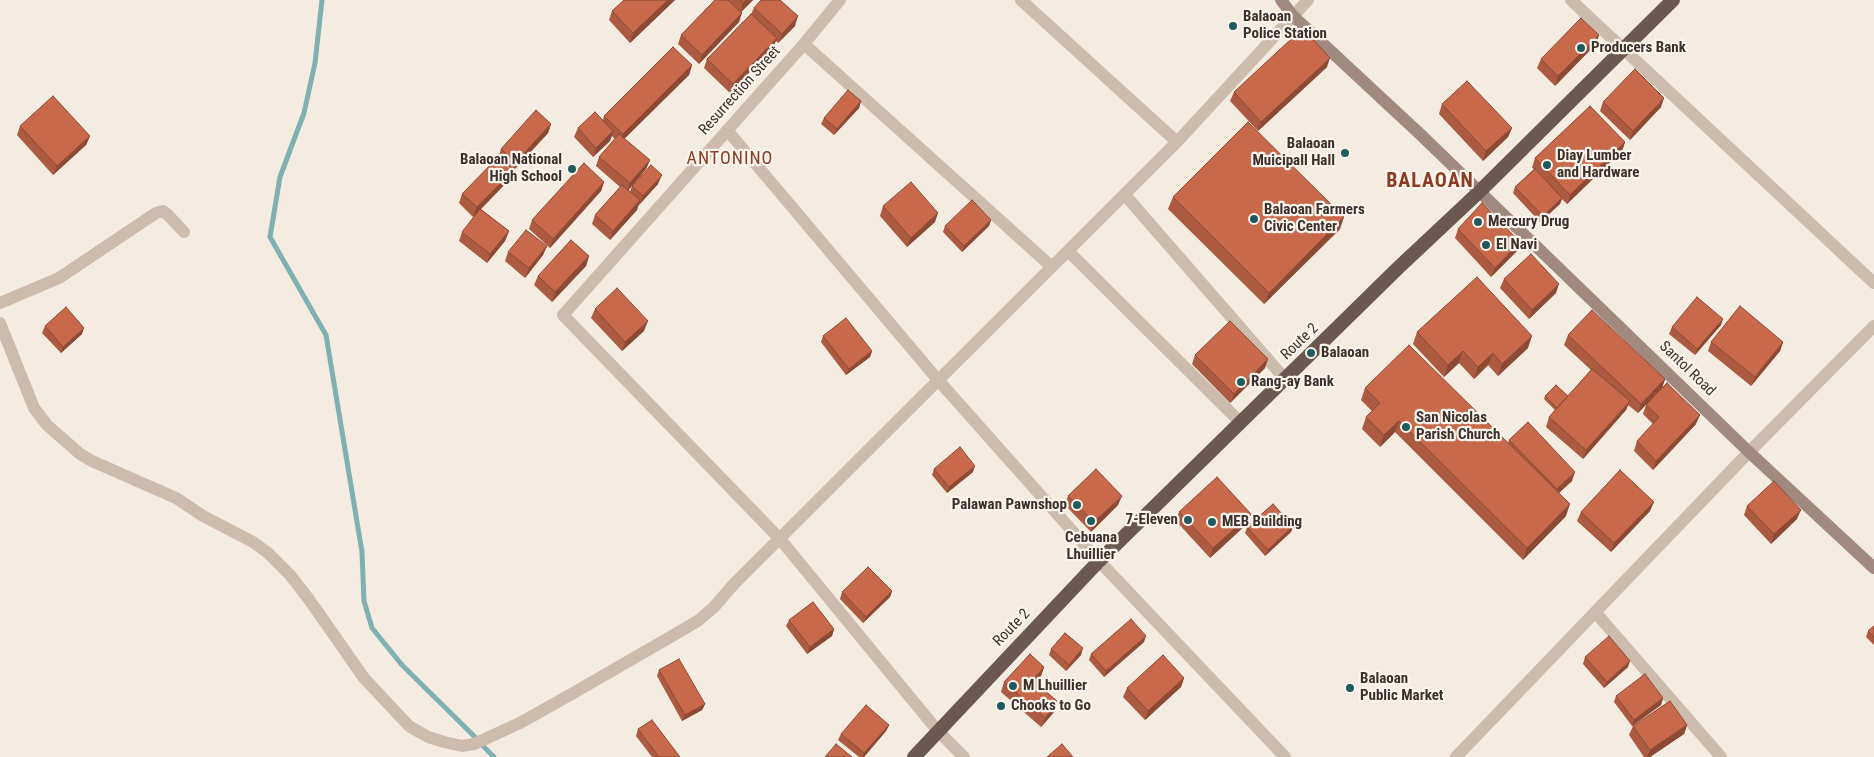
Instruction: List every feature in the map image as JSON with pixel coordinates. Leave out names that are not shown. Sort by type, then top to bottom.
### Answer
[{"type":"highway","name":"Route 2","points":[[914,757],[937,730],[1099,561],[1398,268],[1479,192],[1673,0]]},
{"type":"main road","name":"Santol Road","points":[[1281,0],[1293,16],[1749,452],[1874,568]]},
{"type":"street","name":"Resurrection Street","points":[[780,539],[563,315],[804,44],[840,0]]},
{"type":"street","points":[[1021,0],[1177,142]]},
{"type":"street","points":[[0,323],[34,408],[47,425],[80,454],[92,461],[176,498],[210,521],[253,542],[290,575],[364,678],[409,726],[428,737],[444,742],[462,746],[474,744],[520,724],[679,632],[714,607],[734,584],[1177,142],[1308,0]]},
{"type":"street","points":[[1571,0],[1622,50],[1874,282]]},
{"type":"street","points":[[804,44],[1052,267]]},
{"type":"street","points":[[727,130],[938,380],[1099,561],[1284,757]]},
{"type":"street","points":[[1125,194],[1285,379]]},
{"type":"street","points":[[0,303],[59,278],[156,213],[162,212],[168,215],[184,232]]},
{"type":"street","points":[[1068,251],[1241,423]]},
{"type":"street","points":[[1456,757],[1749,452],[1874,326]]},
{"type":"street","points":[[780,539],[937,730],[964,757]]},
{"type":"street","points":[[1596,613],[1721,757]]},
{"type":"building","points":[[624,0],[668,0],[633,33],[612,11]]},
{"type":"building","points":[[715,0],[728,0],[742,13],[702,55],[681,35]]},
{"type":"building","points":[[761,0],[780,0],[798,16],[782,34],[754,8]]},
{"type":"building","points":[[751,14],[777,38],[733,84],[707,59]]},
{"type":"building","points":[[1581,18],[1599,35],[1558,76],[1541,59]]},
{"type":"building","points":[[1303,28],[1330,58],[1261,122],[1234,92]]},
{"type":"building","points":[[673,47],[692,65],[623,134],[604,116]]},
{"type":"building","points":[[1635,69],[1664,98],[1633,131],[1603,102]]},
{"type":"building","points":[[1467,81],[1512,128],[1486,151],[1442,104]]},
{"type":"building","points":[[848,90],[861,101],[837,129],[824,118]]},
{"type":"building","points":[[53,96],[90,136],[57,166],[20,126]]},
{"type":"building","points":[[1590,106],[1625,142],[1570,195],[1535,158]]},
{"type":"building","points":[[536,110],[551,124],[516,162],[501,149]]},
{"type":"building","points":[[595,112],[613,131],[596,148],[578,128]]},
{"type":"building","name":"Balaoan Farmers Civic Center","points":[[1248,122],[1344,217],[1269,293],[1173,197]]},
{"type":"building","points":[[619,134],[650,160],[630,183],[599,157]]},
{"type":"building","points":[[497,158],[512,172],[477,207],[462,194]]},
{"type":"building","points":[[584,163],[604,182],[553,239],[532,220]]},
{"type":"building","points":[[651,165],[662,175],[643,196],[632,186]]},
{"type":"building","points":[[1535,169],[1562,198],[1543,216],[1515,187]]},
{"type":"building","points":[[911,182],[938,213],[911,238],[883,206]]},
{"type":"building","points":[[622,185],[640,200],[613,231],[595,215]]},
{"type":"building","points":[[972,200],[991,220],[964,246],[945,226]]},
{"type":"building","name":"El Navi","points":[[1482,203],[1520,242],[1495,268],[1458,229]]},
{"type":"building","points":[[480,209],[509,231],[490,254],[462,232]]},
{"type":"building","points":[[526,230],[547,246],[529,268],[508,252]]},
{"type":"building","points":[[571,240],[589,256],[555,292],[538,276]]},
{"type":"building","points":[[1531,254],[1559,284],[1532,310],[1504,279]]},
{"type":"building","points":[[1477,277],[1532,336],[1502,364],[1493,353],[1478,367],[1463,351],[1448,365],[1417,332]]},
{"type":"building","points":[[617,288],[648,321],[625,342],[595,309]]},
{"type":"building","points":[[1697,297],[1723,319],[1697,349],[1672,327]]},
{"type":"building","points":[[1740,306],[1783,342],[1755,377],[1711,342]]},
{"type":"building","points":[[66,307],[84,328],[63,347],[45,326]]},
{"type":"building","points":[[1592,310],[1665,379],[1641,404],[1568,335]]},
{"type":"building","points":[[846,318],[872,351],[849,369],[823,336]]},
{"type":"building","points":[[1230,321],[1268,359],[1234,394],[1195,355]]},
{"type":"building","points":[[1409,345],[1570,504],[1527,548],[1399,421],[1384,435],[1366,417],[1380,403],[1365,388]]},
{"type":"building","points":[[1592,369],[1630,401],[1586,450],[1549,417]]},
{"type":"building","points":[[1667,383],[1700,415],[1656,461],[1637,441],[1659,417],[1646,405]]},
{"type":"building","points":[[1556,385],[1568,396],[1557,408],[1545,396]]},
{"type":"building","points":[[1528,422],[1575,472],[1557,489],[1509,440]]},
{"type":"building","points":[[960,447],[975,466],[949,487],[934,469]]},
{"type":"building","points":[[1096,469],[1122,496],[1094,522],[1068,496]]},
{"type":"building","points":[[1620,470],[1654,502],[1614,543],[1581,512]]},
{"type":"building","name":"MEB Building","points":[[1217,477],[1251,514],[1213,548],[1179,512]]},
{"type":"building","points":[[1774,481],[1801,510],[1774,534],[1747,506]]},
{"type":"building","points":[[1273,504],[1293,526],[1268,550],[1247,527]]},
{"type":"building","points":[[868,567],[892,591],[866,617],[842,592]]},
{"type":"building","points":[[813,602],[834,629],[810,647],[789,620]]},
{"type":"building","points":[[1131,619],[1146,636],[1106,671],[1091,654]]},
{"type":"building","points":[[1874,626],[1874,637],[1868,631]]},
{"type":"building","points":[[1065,633],[1083,648],[1069,665],[1051,649]]},
{"type":"building","points":[[1609,636],[1630,661],[1607,682],[1585,657]]},
{"type":"building","points":[[1030,654],[1044,667],[1033,680],[1058,702],[1045,718],[1004,682]]},
{"type":"building","points":[[1163,655],[1184,678],[1148,711],[1127,688]]},
{"type":"building","points":[[679,659],[705,704],[685,715],[659,670]]},
{"type":"building","points":[[1645,674],[1663,698],[1634,720],[1616,696]]},
{"type":"building","points":[[1670,701],[1687,725],[1650,750],[1633,726]]},
{"type":"building","points":[[866,705],[889,725],[864,753],[841,734]]},
{"type":"building","points":[[652,720],[680,757],[659,757],[638,729]]},
{"type":"building","points":[[836,744],[852,757],[825,757]]},
{"type":"building","points":[[1062,744],[1073,757],[1047,757]]},
{"type":"waterway","points":[[322,0],[315,63],[304,113],[280,177],[270,237],[326,335],[362,552],[364,601],[372,628],[402,665],[475,737]]},
{"type":"waterway","points":[[484,747],[494,757]]},
{"type":"place","name":"Balaoan Police Station","points":[[1233,26]]},
{"type":"place","name":"Producers Bank","points":[[1581,48]]},
{"type":"place","name":"Balaoan Muicipall Hall","points":[[1345,153]]},
{"type":"place","name":"Diay Lumber and Hardware","points":[[1547,165]]},
{"type":"place","name":"Balaoan National High School","points":[[572,169]]},
{"type":"place","name":"Balaoan Farmers Civic Center","points":[[1254,219]]},
{"type":"place","name":"Mercury Drug","points":[[1478,222]]},
{"type":"place","name":"El Navi","points":[[1486,245]]},
{"type":"place","name":"Balaoan","points":[[1311,353]]},
{"type":"place","name":"Rang-ay Bank","points":[[1241,382]]},
{"type":"place","name":"San Nicolas Parish Church","points":[[1406,427]]},
{"type":"place","name":"Palawan Pawnshop","points":[[1077,505]]},
{"type":"place","name":"7-Eleven","points":[[1188,520]]},
{"type":"place","name":"Cebuana Lhuillier","points":[[1091,521]]},
{"type":"place","name":"MEB Building","points":[[1212,522]]},
{"type":"place","name":"M Lhuillier","points":[[1013,686]]},
{"type":"place","name":"Balaoan Public Market","points":[[1350,688]]},
{"type":"place","name":"Chooks to Go","points":[[1001,706]]},
{"type":"district","name":"ANTONINO","points":[[730,159]]},
{"type":"district","name":"BALAOAN","points":[[1430,182]]}]
